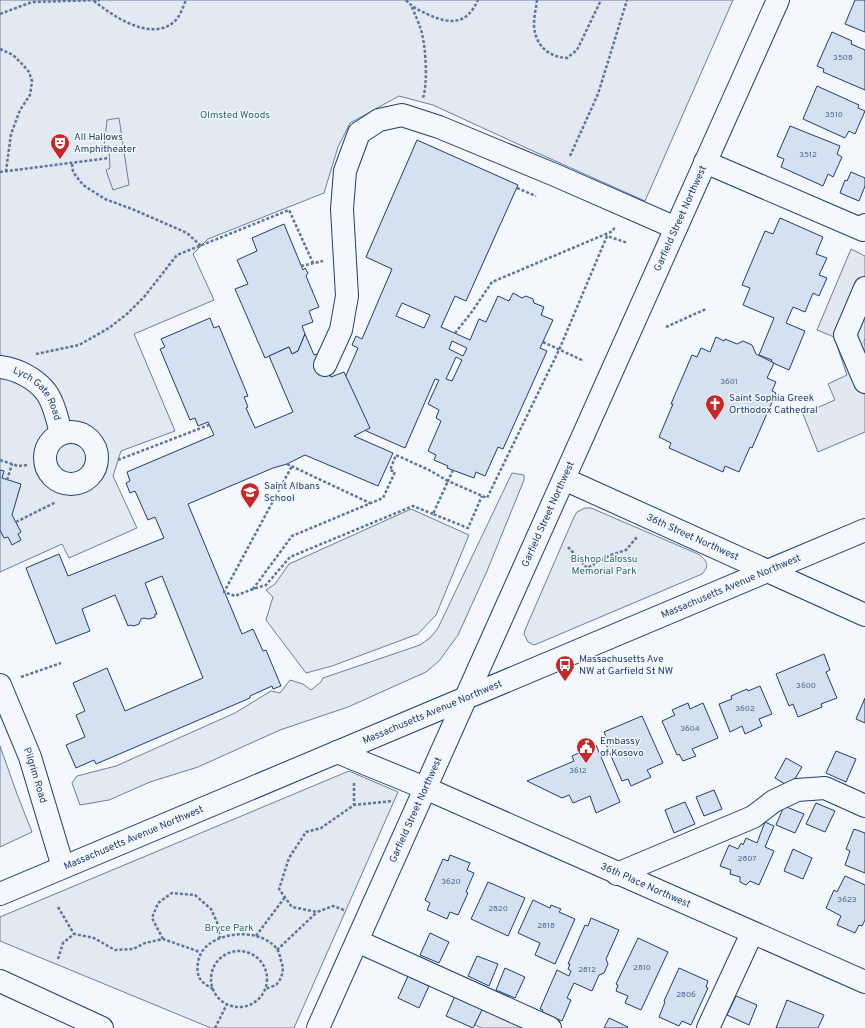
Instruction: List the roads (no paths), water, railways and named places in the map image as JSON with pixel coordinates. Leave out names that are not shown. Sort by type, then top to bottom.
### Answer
[{"type":"main road","name":"Garfield Street Northwest","points":[[318,1028],[778,0]]},
{"type":"main road","points":[[325,365],[342,330],[347,296],[342,209],[345,171],[360,133],[379,120],[402,115],[417,119],[548,172],[676,228]]},
{"type":"main road","points":[[705,162],[864,229]]},
{"type":"main road","points":[[865,288],[845,335],[865,382]]},
{"type":"main road","name":"Lych Gate Road","points":[[0,367],[26,374],[46,393],[57,417],[61,434]]},
{"type":"main road","name":"36th Street Northwest","points":[[564,479],[865,615]]},
{"type":"main road","name":"Massachusetts Avenue Northwest","points":[[0,894],[865,530]]},
{"type":"main road","name":"Pilgrim Road","points":[[8,682],[63,867]]},
{"type":"main road","name":"36th Place Northwest","points":[[337,752],[426,788],[617,874],[865,982]]},
{"type":"main road","points":[[617,874],[753,817],[774,801],[797,790],[825,788],[865,806]]},
{"type":"main road","points":[[708,1028],[752,933]]},
{"type":"main road","points":[[357,941],[550,1028]]},
{"type":"main road","points":[[0,981],[102,1028]]},
{"type":"place","name":"All Hallows Amphitheater","points":[[60,160]]},
{"type":"place","name":"Saint Sophia Greek Orthodox Cathedral","points":[[715,421]]},
{"type":"place","name":"Saint Albans School","points":[[250,509]]},
{"type":"place","name":"Massachusetts Ave NW at Garfield St NW","points":[[565,682]]},
{"type":"place","name":"Embassy of Kosovo","points":[[586,764]]},
{"type":"park label","name":"Olmsted Woods","points":[[235,115]]},
{"type":"park label","name":"Bishop Lalossu Memorial Park","points":[[604,564]]},
{"type":"park label","name":"Bryce Park","points":[[229,928]]}]
